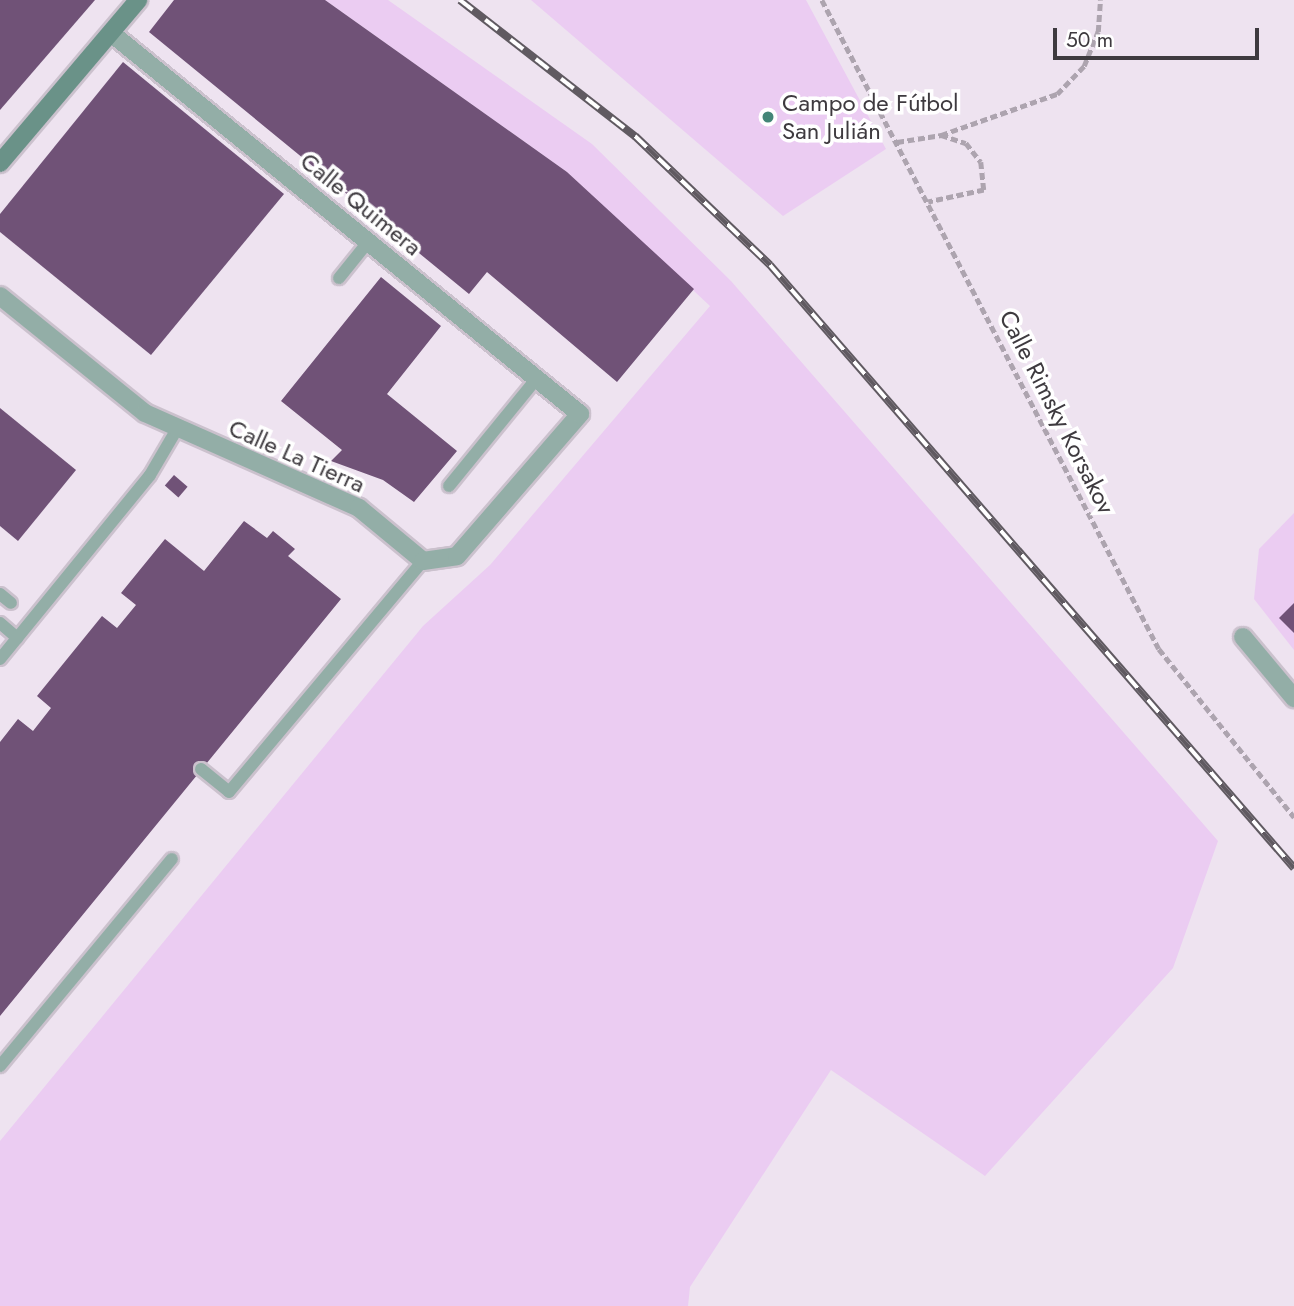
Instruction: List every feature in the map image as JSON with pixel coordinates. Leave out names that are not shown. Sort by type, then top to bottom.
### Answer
[{"type":"street","points":[[0,163],[138,0]]},
{"type":"street","name":"Calle Quimera","points":[[111,33],[580,414],[457,556],[423,561]]},
{"type":"street","name":"Calle La Tierra","points":[[0,296],[145,413],[359,508],[423,561]]},
{"type":"street","points":[[1243,637],[1294,698]]},
{"type":"lane","points":[[339,278],[368,242]]},
{"type":"lane","points":[[449,486],[537,378]]},
{"type":"lane","points":[[0,659],[150,475],[177,429]]},
{"type":"lane","points":[[201,769],[229,792],[423,561]]},
{"type":"lane","points":[[0,594],[12,603]]},
{"type":"lane","points":[[0,623],[17,638]]},
{"type":"lane","points":[[0,1066],[172,859]]},
{"type":"path","name":"Calle Rimsky Korsakov","points":[[822,0],[1159,649],[1294,817]]},
{"type":"path","points":[[897,142],[941,135],[1058,94],[1084,66],[1098,32],[1100,0]]},
{"type":"path","points":[[928,202],[984,190],[981,162],[965,143],[941,135]]},
{"type":"shaded area","points":[[325,0],[388,0],[592,144],[731,281],[1218,841],[1173,968],[985,1176],[831,1070],[690,1287],[688,1306],[0,1306],[0,1141],[423,626],[490,565],[710,306],[567,172]]},
{"type":"shaded area","name":"Campo de Fútbol San Julián","points":[[531,0],[806,0],[886,149],[783,216]]},
{"type":"shaded area","points":[[1294,513],[1294,650],[1254,599],[1259,549]]},
{"type":"building","points":[[0,0],[95,0],[0,110]]},
{"type":"building","points":[[174,0],[325,0],[567,172],[694,289],[617,382],[487,272],[469,294],[149,32]]},
{"type":"building","points":[[123,62],[284,194],[151,355],[0,232],[0,214]]},
{"type":"building","points":[[381,277],[441,326],[387,394],[457,451],[414,502],[383,480],[331,461],[342,450],[281,401]]},
{"type":"building","points":[[0,408],[76,470],[18,541],[0,526]]},
{"type":"building","points":[[174,475],[188,487],[178,497],[165,486]]},
{"type":"building","points":[[244,521],[267,538],[273,531],[295,549],[288,556],[341,599],[0,1016],[0,742],[18,719],[33,731],[51,708],[37,696],[102,616],[117,628],[136,605],[121,593],[165,539],[204,571]]},
{"type":"building","points":[[1294,603],[1294,633],[1279,618]]},
{"type":"railway","points":[[460,0],[635,136],[770,265],[1294,868]]},
{"type":"place","name":"Campo de Fútbol San Julián","points":[[768,117]]}]
